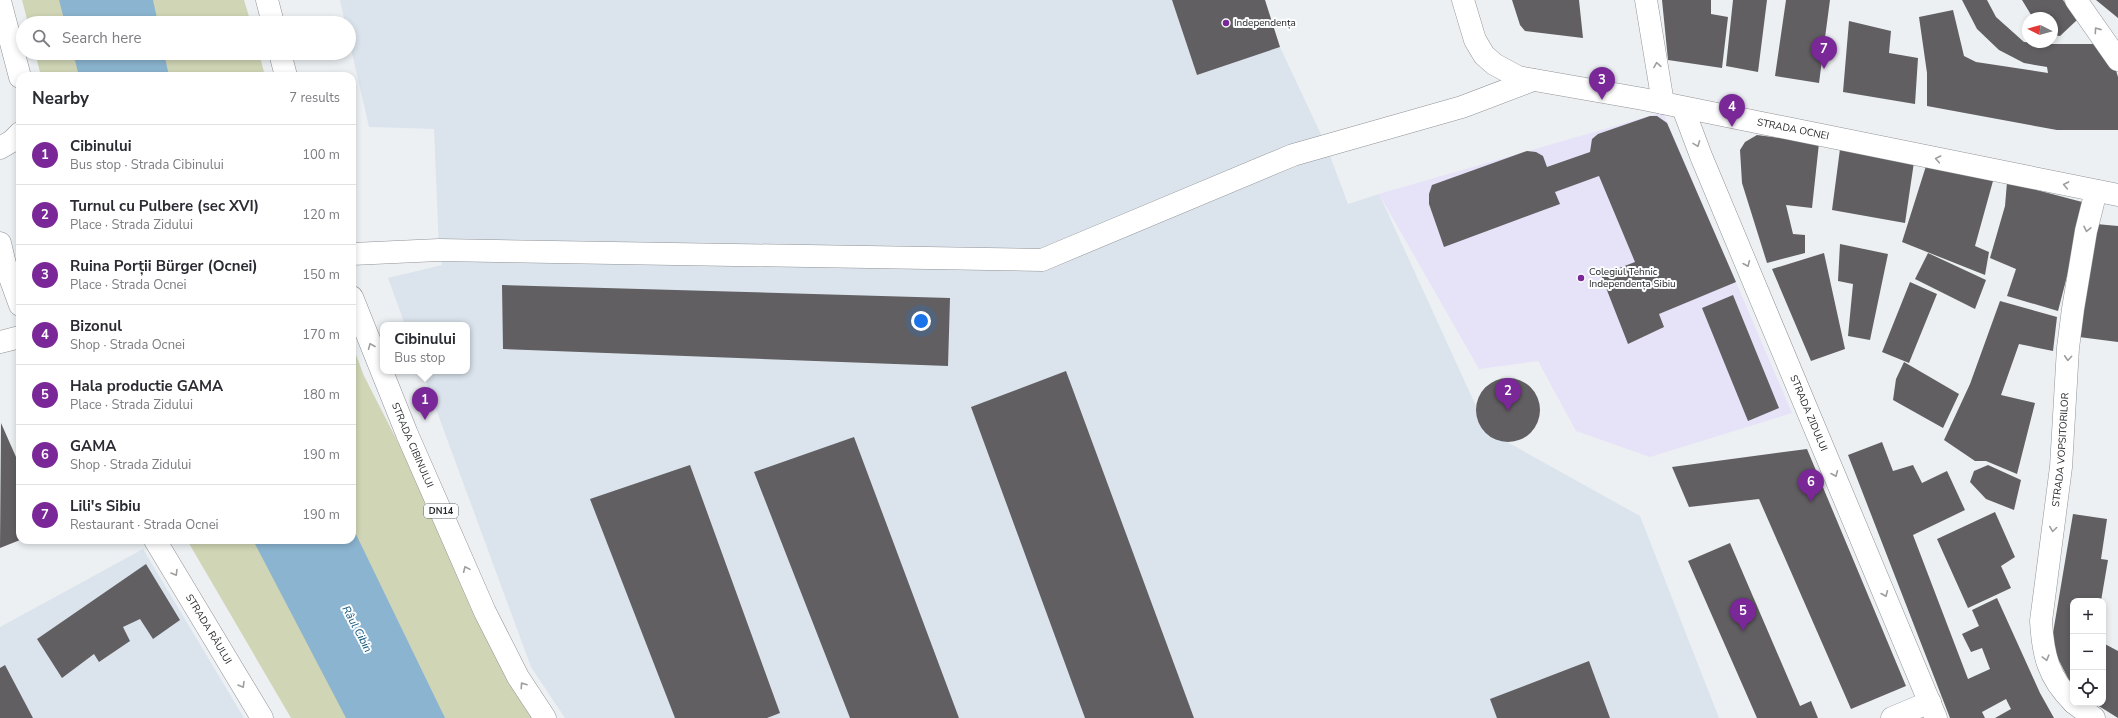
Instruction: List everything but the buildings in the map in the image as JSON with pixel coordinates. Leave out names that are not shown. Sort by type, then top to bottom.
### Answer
[{"type":"street","points":[[267,0],[271,16]]},
{"type":"street","name":"STRADA OCNEI","points":[[1463,0],[1475,40],[1484,55],[1504,71],[1534,80],[1673,105],[2118,195]]},
{"type":"street","name":"STRADA ZIDULUI","points":[[1646,0],[1673,105],[1701,156],[1933,710]]},
{"type":"street","points":[[2076,0],[2118,60]]},
{"type":"street","points":[[0,1],[19,72]]},
{"type":"street","points":[[282,60],[285,72]]},
{"type":"street","points":[[356,254],[439,250],[1042,260],[1293,155],[1462,107],[1534,80]]},
{"type":"street","points":[[0,148],[16,137]]},
{"type":"street","name":"STRADA VOPSITORILOR","points":[[2070,698],[2061,690],[2050,672],[2043,646],[2041,620],[2061,468],[2068,348],[2086,231],[2096,191]]},
{"type":"street","points":[[0,243],[5,264],[16,294]]},
{"type":"street","name":"STRADA CIBINULUI","points":[[356,307],[380,367]]},
{"type":"street","points":[[0,342],[16,338]]},
{"type":"street","name":"STRADA CIBINULUI","points":[[383,374],[407,434],[485,612],[518,677],[545,718]]},
{"type":"street","name":"STRADA RÂULUI","points":[[157,544],[262,718]]},
{"type":"street","name":"STRADA VOPSITORILOR","points":[[2079,706],[2094,718]]},
{"type":"street","points":[[1892,718],[1933,710]]},
{"type":"shaded area","points":[[340,0],[1265,0],[1280,47],[1326,145],[1348,204],[1379,194],[1476,406],[1484,432],[1490,437],[1507,442],[1640,516],[1719,718],[565,718],[531,667],[423,374],[470,374],[470,322],[404,322],[388,278],[442,265],[439,250],[434,129],[369,127],[354,60],[356,60],[356,16],[343,16]]},
{"type":"shaded area","name":"Colegiul Tehnic Independența Sibiu","points":[[1663,112],[1792,413],[1650,457],[1576,431],[1538,361],[1479,369],[1379,194]]},
{"type":"shaded area","points":[[143,549],[244,718],[0,718],[0,627]]},
{"type":"green space","points":[[22,0],[244,0],[249,16],[26,16]]},
{"type":"green space","points":[[37,60],[261,60],[264,72],[40,72]]},
{"type":"green space","points":[[356,355],[364,376],[485,612],[545,718],[291,718],[189,544],[356,544]]},
{"type":"water","points":[[59,0],[153,0],[156,16],[63,16]]},
{"type":"water","points":[[75,60],[166,60],[168,72],[78,72]]},
{"type":"water","name":"Râul Cibin","points":[[356,534],[445,718],[346,718],[255,544],[356,544]]},
{"type":"place","name":"Independența","points":[[1226,23]]},
{"type":"place","name":"Lili's Sibiu","points":[[1824,69]]},
{"type":"place","name":"Ruina Porții Bürger (Ocnei)","points":[[1602,100]]},
{"type":"place","name":"Bizonul","points":[[1732,127]]},
{"type":"place","name":"Colegiul Tehnic Independența Sibiu","points":[[1581,278]]},
{"type":"place","name":"Turnul cu Pulbere (sec XVI)","points":[[1508,411]]},
{"type":"place","name":"Cibinului","points":[[425,420]]},
{"type":"place","name":"GAMA","points":[[1811,502]]},
{"type":"place","name":"Hala productie GAMA","points":[[1743,631]]}]
